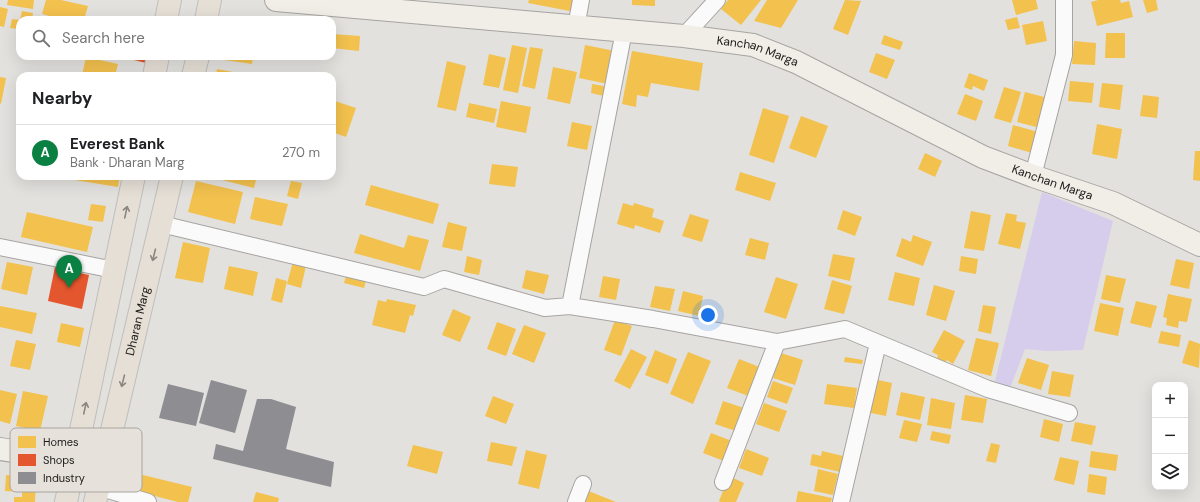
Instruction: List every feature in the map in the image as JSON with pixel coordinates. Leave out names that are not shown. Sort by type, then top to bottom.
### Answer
[{"type":"main road","points":[[167,16],[170,0]]},
{"type":"main road","points":[[207,16],[210,0]]},
{"type":"main road","name":"Kanchan Marga","points":[[276,0],[420,6],[576,26],[684,36],[753,45],[796,62],[983,157],[1033,176],[1113,203],[1200,245]]},
{"type":"main road","points":[[155,72],[157,60]]},
{"type":"main road","points":[[194,72],[197,60]]},
{"type":"main road","points":[[81,428],[133,180]]},
{"type":"main road","name":"Dharan Marg","points":[[112,428],[171,180]]},
{"type":"main road","points":[[0,449],[10,450]]},
{"type":"main road","points":[[66,502],[68,492]]},
{"type":"street","points":[[576,26],[581,0]]},
{"type":"street","points":[[684,36],[717,0]]},
{"type":"street","points":[[1033,176],[1064,55],[1064,0]]},
{"type":"street","points":[[570,306],[624,31]]},
{"type":"street","points":[[161,224],[424,287],[444,279],[545,308],[570,306],[653,319],[777,342],[845,330],[988,389],[1069,413]]},
{"type":"street","points":[[0,247],[114,270]]},
{"type":"street","points":[[722,482],[777,342]]},
{"type":"street","points":[[841,502],[878,343]]},
{"type":"street","points":[[576,502],[583,484]]},
{"type":"street","points":[[97,495],[148,502]]},
{"type":"shaded area","points":[[1042,192],[1113,221],[1083,350],[1048,351],[1025,349],[1010,388],[995,381]]},
{"type":"building: Homes","points":[[8,0],[34,0],[33,9],[7,5]]},
{"type":"building: Homes","points":[[46,0],[61,0],[88,6],[85,16],[49,16],[42,14]]},
{"type":"building: Homes","points":[[529,0],[577,0],[575,12],[528,3]]},
{"type":"building: Homes","points":[[632,0],[655,0],[655,6],[632,5]]},
{"type":"building: Homes","points":[[728,0],[761,0],[741,25],[721,9]]},
{"type":"building: Homes","points":[[767,0],[798,0],[781,28],[754,21]]},
{"type":"building: Homes","points":[[845,0],[861,1],[848,35],[833,29]]},
{"type":"building: Homes","points":[[1012,0],[1036,0],[1038,9],[1016,15]]},
{"type":"building: Homes","points":[[1098,0],[1120,0],[1121,3],[1129,1],[1133,17],[1097,26],[1091,2]]},
{"type":"building: Homes","points":[[1143,0],[1156,0],[1158,10],[1147,13]]},
{"type":"building: Homes","points":[[0,7],[8,9],[4,27],[0,26]]},
{"type":"building: Homes","points":[[22,11],[33,13],[33,16],[21,16]]},
{"type":"building: Homes","points":[[1017,17],[1020,28],[1008,30],[1005,20]]},
{"type":"building: Homes","points":[[12,19],[16,20],[16,29],[10,28]]},
{"type":"building: Homes","points":[[1043,21],[1047,41],[1026,45],[1022,25]]},
{"type":"building: Homes","points":[[1106,33],[1125,33],[1125,58],[1105,58]]},
{"type":"building: Homes","points":[[336,34],[360,36],[359,51],[336,48]]},
{"type":"building: Homes","points":[[884,35],[903,42],[900,50],[881,44]]},
{"type":"building: Homes","points":[[1074,41],[1096,43],[1095,65],[1072,64]]},
{"type":"building: Homes","points":[[512,45],[527,48],[518,93],[503,90]]},
{"type":"building: Homes","points":[[585,45],[615,51],[608,84],[579,78]]},
{"type":"building: Homes","points":[[530,47],[543,49],[535,89],[522,86]]},
{"type":"building: Homes","points":[[632,51],[703,63],[699,91],[651,83],[648,97],[637,95],[636,107],[622,104]]},
{"type":"building: Homes","points":[[876,53],[895,60],[887,79],[869,72]]},
{"type":"building: Homes","points":[[489,54],[506,58],[499,88],[483,85]]},
{"type":"building: Homes","points":[[85,60],[100,60],[118,64],[116,72],[83,72]]},
{"type":"building: Homes","points":[[224,60],[252,60],[252,64]]},
{"type":"building: Homes","points":[[447,61],[466,66],[456,111],[437,107]]},
{"type":"building: Homes","points":[[553,67],[577,72],[570,104],[547,99]]},
{"type":"building: Homes","points":[[217,69],[233,72],[217,72]]},
{"type":"building: Homes","points":[[969,73],[988,80],[984,91],[973,86],[972,90],[964,87]]},
{"type":"building: Homes","points":[[0,77],[6,78],[1,104],[0,103]]},
{"type":"building: Homes","points":[[1070,81],[1094,83],[1092,103],[1068,101]]},
{"type":"building: Homes","points":[[1102,83],[1123,85],[1120,110],[1099,107]]},
{"type":"building: Homes","points":[[592,84],[609,87],[608,97],[591,93]]},
{"type":"building: Homes","points":[[1004,87],[1021,92],[1011,123],[994,118]]},
{"type":"building: Homes","points":[[1025,92],[1048,98],[1040,128],[1017,122]]},
{"type":"building: Homes","points":[[965,94],[983,101],[976,121],[957,114]]},
{"type":"building: Homes","points":[[1143,95],[1159,97],[1157,118],[1140,116]]},
{"type":"building: Homes","points":[[336,101],[356,108],[346,137],[336,133]]},
{"type":"building: Homes","points":[[501,101],[531,107],[526,133],[496,127]]},
{"type":"building: Homes","points":[[469,103],[497,109],[494,123],[466,117]]},
{"type":"building: Homes","points":[[763,108],[789,116],[774,163],[749,155]]},
{"type":"building: Homes","points":[[801,116],[828,126],[816,158],[789,148]]},
{"type":"building: Homes","points":[[572,122],[592,126],[587,150],[567,146]]},
{"type":"building: Homes","points":[[1097,124],[1122,129],[1117,159],[1092,154]]},
{"type":"building: Homes","points":[[1013,125],[1038,132],[1032,153],[1008,146]]},
{"type":"building: Homes","points":[[1195,151],[1200,151],[1200,181],[1193,180]]},
{"type":"building: Homes","points":[[925,153],[942,161],[935,177],[918,169]]},
{"type":"building: Homes","points":[[492,164],[518,167],[515,187],[489,184]]},
{"type":"building: Homes","points":[[740,172],[776,183],[770,201],[735,190]]},
{"type":"building: Homes","points":[[74,180],[119,180],[118,187]]},
{"type":"building: Homes","points":[[222,180],[256,180],[254,188]]},
{"type":"building: Homes","points":[[196,181],[243,192],[235,224],[188,212]]},
{"type":"building: Homes","points":[[291,181],[302,183],[298,199],[287,196]]},
{"type":"building: Homes","points":[[371,185],[439,204],[433,224],[365,205]]},
{"type":"building: Homes","points":[[255,197],[288,204],[282,226],[250,219]]},
{"type":"building: Homes","points":[[623,203],[633,206],[634,203],[654,209],[652,217],[664,221],[660,233],[635,225],[634,229],[617,224]]},
{"type":"building: Homes","points":[[91,204],[106,206],[103,222],[88,220]]},
{"type":"building: Homes","points":[[843,210],[862,217],[855,236],[837,229]]},
{"type":"building: Homes","points":[[971,211],[991,215],[984,251],[964,248]]},
{"type":"building: Homes","points":[[27,212],[93,227],[87,252],[21,237]]},
{"type":"building: Homes","points":[[1006,213],[1017,215],[1016,221],[1026,223],[1020,249],[998,244]]},
{"type":"building: Homes","points":[[690,214],[709,220],[702,242],[682,236]]},
{"type":"building: Homes","points":[[448,222],[467,227],[462,251],[442,247]]},
{"type":"building: Homes","points":[[360,234],[404,248],[408,235],[429,240],[420,271],[354,253]]},
{"type":"building: Homes","points":[[913,235],[932,242],[923,266],[896,256],[902,238],[911,242]]},
{"type":"building: Homes","points":[[750,238],[769,243],[765,260],[745,255]]},
{"type":"building: Homes","points":[[183,242],[210,248],[203,283],[175,278]]},
{"type":"building: Homes","points":[[833,254],[855,258],[850,281],[828,276]]},
{"type":"building: Homes","points":[[467,256],[482,260],[479,275],[464,272]]},
{"type":"building: Homes","points":[[961,256],[978,259],[976,274],[959,271]]},
{"type":"building: Homes","points":[[294,258],[307,261],[301,288],[287,284]]},
{"type":"building: Homes","points":[[1176,259],[1194,263],[1189,289],[1170,285]]},
{"type":"building: Homes","points":[[7,262],[33,267],[27,295],[1,289]]},
{"type":"building: Homes","points":[[229,266],[258,272],[253,296],[224,289]]},
{"type":"building: Homes","points":[[526,270],[549,275],[544,294],[522,288]]},
{"type":"building: Homes","points":[[347,272],[367,277],[364,288],[344,283]]},
{"type":"building: Homes","points":[[895,272],[920,278],[914,306],[888,300]]},
{"type":"building: Homes","points":[[1106,275],[1126,279],[1120,303],[1101,299]]},
{"type":"building: Homes","points":[[603,276],[620,279],[616,300],[599,297]]},
{"type":"building: Homes","points":[[776,277],[798,284],[786,319],[764,312]]},
{"type":"building: Homes","points":[[276,278],[287,281],[282,303],[271,300]]},
{"type":"building: Homes","points":[[832,280],[852,286],[844,314],[824,309]]},
{"type":"building: Homes","points":[[934,285],[955,291],[946,321],[926,315]]},
{"type":"building: Homes","points":[[655,286],[675,289],[670,311],[650,307]]},
{"type":"building: Homes","points":[[683,291],[703,296],[699,316],[678,311]]},
{"type":"building: Homes","points":[[1168,294],[1192,299],[1187,322],[1179,321],[1178,328],[1166,325],[1167,318],[1163,317]]},
{"type":"building: Homes","points":[[387,299],[416,305],[413,316],[410,315],[405,333],[372,325],[378,300],[386,302]]},
{"type":"building: Homes","points":[[1136,301],[1157,306],[1151,328],[1130,323]]},
{"type":"building: Homes","points":[[1100,303],[1124,308],[1118,336],[1094,331]]},
{"type":"building: Homes","points":[[983,305],[996,307],[991,334],[978,331]]},
{"type":"building: Homes","points":[[0,306],[37,313],[32,334],[0,327]]},
{"type":"building: Homes","points":[[453,309],[471,317],[460,342],[442,335]]},
{"type":"building: Homes","points":[[615,320],[632,326],[621,356],[604,350]]},
{"type":"building: Homes","points":[[497,322],[516,329],[506,356],[487,349]]},
{"type":"building: Homes","points":[[61,323],[84,328],[80,347],[57,342]]},
{"type":"building: Homes","points":[[524,325],[546,333],[534,363],[512,354]]},
{"type":"building: Homes","points":[[944,330],[965,341],[953,364],[947,360],[945,363],[937,358],[938,355],[932,352]]},
{"type":"building: Homes","points":[[1161,331],[1181,335],[1179,347],[1158,343]]},
{"type":"building: Homes","points":[[976,338],[999,343],[991,376],[968,370]]},
{"type":"building: Homes","points":[[16,340],[36,344],[30,370],[10,366]]},
{"type":"building: Homes","points":[[1189,340],[1200,344],[1199,368],[1182,363]]},
{"type":"building: Homes","points":[[631,349],[647,357],[630,389],[614,381]]},
{"type":"building: Homes","points":[[655,350],[677,359],[668,384],[645,375]]},
{"type":"building: Homes","points":[[688,352],[711,361],[693,404],[670,394]]},
{"type":"building: Homes","points":[[781,353],[803,360],[795,385],[773,378]]},
{"type":"building: Homes","points":[[845,357],[863,360],[862,364],[844,362]]},
{"type":"building: Homes","points":[[1027,358],[1049,365],[1041,390],[1018,383]]},
{"type":"building: Homes","points":[[739,359],[762,368],[751,397],[727,388]]},
{"type":"building: Homes","points":[[1052,371],[1074,375],[1070,397],[1048,394]]},
{"type":"building: Homes","points":[[873,379],[892,383],[886,416],[866,412]]},
{"type":"building: Homes","points":[[773,381],[793,388],[787,404],[767,397]]},
{"type":"building: Homes","points":[[827,384],[857,388],[854,408],[824,404]]},
{"type":"building: Homes","points":[[0,390],[17,394],[10,424],[0,421]]},
{"type":"building: Homes","points":[[23,391],[48,396],[41,428],[26,428],[16,426]]},
{"type":"building: Homes","points":[[901,392],[925,397],[920,420],[896,415]]},
{"type":"building: Homes","points":[[965,395],[987,399],[983,423],[961,420]]},
{"type":"building: Homes","points":[[493,396],[514,404],[506,424],[485,416]]},
{"type":"building: Homes","points":[[931,398],[955,403],[951,429],[927,425]]},
{"type":"building: Homes","points":[[723,401],[744,408],[736,431],[715,424]]},
{"type":"building: Homes","points":[[764,403],[787,411],[779,432],[756,424]]},
{"type":"building: Homes","points":[[1044,419],[1063,424],[1059,442],[1040,437]]},
{"type":"building: Homes","points":[[904,420],[922,424],[917,442],[899,438]]},
{"type":"building: Homes","points":[[1075,422],[1096,426],[1092,445],[1071,441]]},
{"type":"building: Homes","points":[[932,431],[951,435],[949,444],[930,440]]},
{"type":"building: Homes","points":[[711,433],[732,441],[724,461],[703,453]]},
{"type":"building: Homes","points":[[491,442],[517,447],[512,466],[487,461]]},
{"type":"building: Homes","points":[[991,443],[1000,445],[996,463],[986,461]]},
{"type":"building: Homes","points":[[413,445],[443,452],[437,474],[407,466]]},
{"type":"building: Homes","points":[[746,449],[769,458],[762,476],[739,468]]},
{"type":"building: Homes","points":[[526,450],[547,455],[539,489],[518,484]]},
{"type":"building: Homes","points":[[822,451],[843,456],[840,472],[810,465],[812,454],[821,456]]},
{"type":"building: Homes","points":[[1091,451],[1118,455],[1116,471],[1089,467]]},
{"type":"building: Homes","points":[[1060,457],[1079,461],[1074,485],[1054,480]]},
{"type":"building: Homes","points":[[818,469],[838,474],[833,495],[814,491]]},
{"type":"building: Homes","points":[[1089,474],[1107,477],[1105,495],[1087,492]]},
{"type":"building: Homes","points":[[6,475],[10,475],[10,491],[5,491]]},
{"type":"building: Homes","points":[[142,475],[192,487],[188,502],[178,502],[139,492],[142,492]]},
{"type":"building: Homes","points":[[729,476],[744,483],[736,502],[720,502],[719,501]]},
{"type":"building: Homes","points":[[586,490],[616,502],[581,502]]},
{"type":"building: Homes","points":[[798,491],[832,498],[831,502],[796,502]]},
{"type":"building: Homes","points":[[22,492],[35,492],[35,502],[14,502],[14,497],[22,497]]},
{"type":"building: Homes","points":[[256,492],[279,498],[278,502],[253,502]]},
{"type":"building: Shops","points":[[134,60],[147,60],[146,63]]},
{"type":"building: Shops","points":[[55,267],[89,275],[82,309],[48,301]]},
{"type":"building: Industry","points":[[211,380],[247,390],[235,433],[199,423]]},
{"type":"building: Industry","points":[[168,384],[204,393],[196,426],[159,418]]},
{"type":"building: Industry","points":[[257,399],[271,399],[296,407],[286,449],[334,462],[331,487],[213,459],[216,444],[243,451]]},
{"type":"place","name":"Everest Bank","points":[[69,288]]}]
